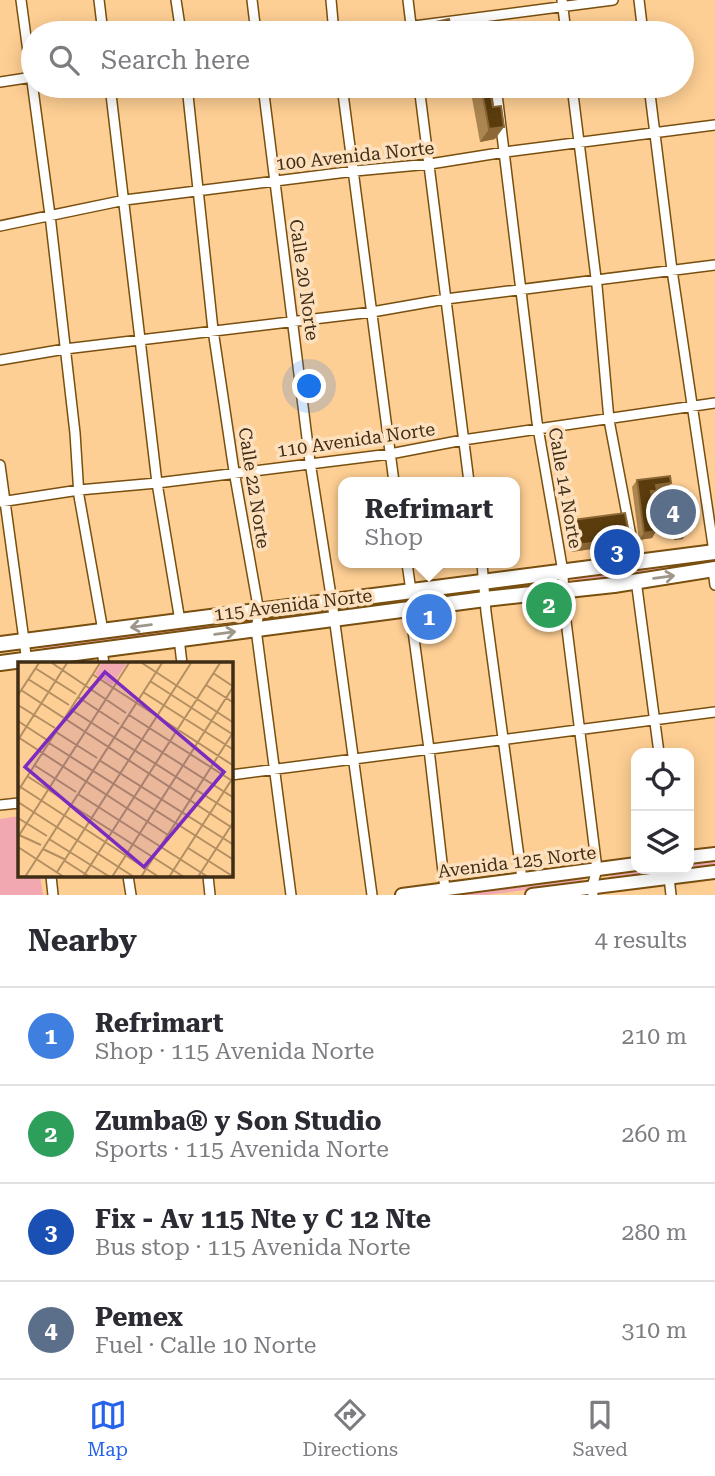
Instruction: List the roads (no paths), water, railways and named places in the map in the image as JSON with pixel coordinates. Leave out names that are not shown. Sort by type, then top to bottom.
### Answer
[{"type":"main road","name":"115 Avenida Norte","points":[[0,644],[715,552]]},
{"type":"main road","name":"115 Avenida Norte","points":[[27,662],[103,657],[179,638],[485,599],[636,580],[714,575]]},
{"type":"main road","name":"115 Avenida Norte","points":[[0,663],[18,662]]},
{"type":"main road","points":[[694,857],[715,854]]},
{"type":"main road","name":"Avenida 125 Norte","points":[[402,895],[631,865]]},
{"type":"main road","name":"Avenida 125 Norte","points":[[532,895],[593,891],[669,877],[715,872]]},
{"type":"street","points":[[20,0],[23,21]]},
{"type":"street","points":[[99,0],[102,21]]},
{"type":"street","points":[[176,0],[179,21]]},
{"type":"street","points":[[252,0],[255,21]]},
{"type":"street","points":[[331,0],[333,21]]},
{"type":"street","points":[[408,0],[411,21]]},
{"type":"street","points":[[464,21],[563,3],[613,0]]},
{"type":"street","points":[[639,0],[642,21]]},
{"type":"street","points":[[563,3],[565,21]]},
{"type":"street","points":[[487,17],[488,21]]},
{"type":"street","points":[[0,82],[21,79]]},
{"type":"street","points":[[35,98],[79,490],[103,631]]},
{"type":"street","points":[[112,98],[157,483],[180,621]]},
{"type":"street","name":"Calle 22 Norte","points":[[188,98],[214,330],[234,471],[259,612],[256,629],[291,895]]},
{"type":"street","name":"Calle 20 Norte","points":[[264,98],[310,462],[372,895]]},
{"type":"street","points":[[344,98],[393,477]]},
{"type":"street","points":[[421,98],[469,477]]},
{"type":"street","name":"Calle 14 Norte","points":[[498,98],[539,430],[563,572],[562,590],[597,869],[593,891]]},
{"type":"street","points":[[574,98],[597,280],[609,420],[636,562]]},
{"type":"street","points":[[650,98],[672,270],[715,552]]},
{"type":"street","name":"100 Avenida Norte","points":[[0,226],[125,200],[274,180],[430,164],[715,125]]},
{"type":"street","points":[[0,360],[65,349],[372,312],[446,299],[715,265]]},
{"type":"street","name":"110 Avenida Norte","points":[[2,501],[390,454],[463,440],[715,403]]},
{"type":"street","points":[[0,465],[2,501],[27,662]]},
{"type":"street","points":[[408,568],[411,591]]},
{"type":"street","points":[[483,568],[522,879]]},
{"type":"street","points":[[636,580],[658,748]]},
{"type":"street","points":[[410,609],[445,889]]},
{"type":"street","points":[[179,638],[182,662]]},
{"type":"street","points":[[233,775],[715,712]]},
{"type":"street","points":[[0,805],[18,803]]},
{"type":"street","points":[[669,877],[671,895]]},
{"type":"place","name":"Pemex","points":[[673,512]]},
{"type":"place","name":"Fix - Av 115 Nte y C 12 Nte","points":[[617,552]]},
{"type":"place","name":"Zumba® y Son Studio","points":[[549,605]]},
{"type":"place","name":"Refrimart","points":[[429,617]]}]
